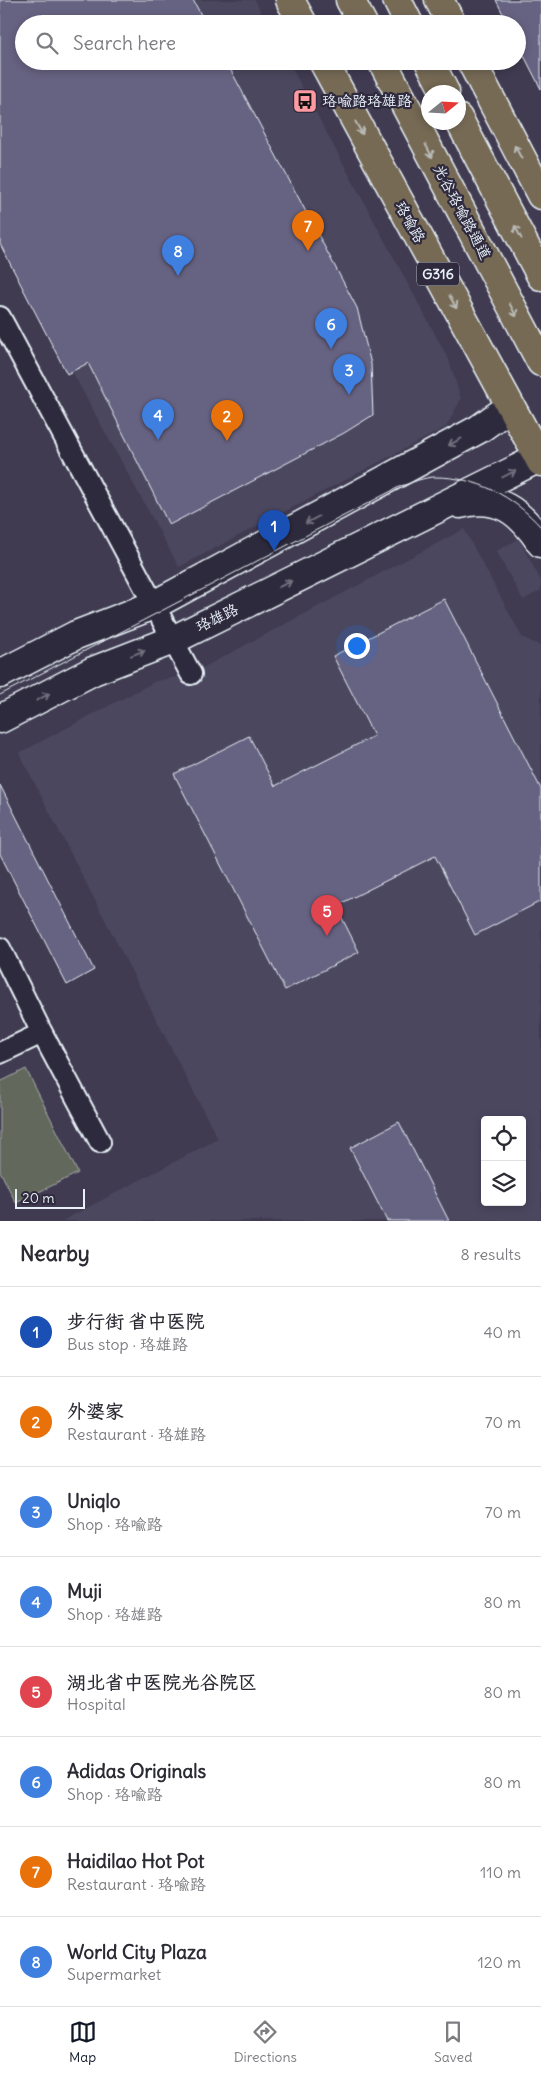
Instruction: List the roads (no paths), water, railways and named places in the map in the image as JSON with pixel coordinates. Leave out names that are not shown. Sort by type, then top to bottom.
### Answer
[{"type":"highway","points":[[290,0],[298,15]]},
{"type":"highway","points":[[350,0],[358,15]]},
{"type":"highway","points":[[397,0],[404,15]]},
{"type":"highway","points":[[439,0],[447,15]]},
{"type":"highway","name":"珞喻路","points":[[328,70],[540,460]]},
{"type":"highway","name":"光谷珞喻路通道","points":[[387,70],[541,362]]},
{"type":"highway","points":[[434,70],[441,85]]},
{"type":"highway","points":[[476,70],[541,195]]},
{"type":"highway","points":[[464,130],[541,276]]},
{"type":"main road","points":[[0,674],[76,635],[154,605],[479,429],[510,406]]},
{"type":"main road","name":"珞雄路","points":[[0,720],[93,671],[173,640],[432,511],[540,460]]},
{"type":"main road","name":"珞雄路","points":[[432,511],[477,499],[490,500],[507,506],[534,532],[541,543]]},
{"type":"street","points":[[0,317],[190,674]]},
{"type":"street","points":[[0,948],[42,1033],[100,1142]]},
{"type":"street","points":[[0,1053],[42,1033]]},
{"type":"tram line","points":[[0,695],[401,486],[418,480],[431,477],[450,478],[480,485],[493,490],[519,506],[541,527]]},
{"type":"place","name":"珞喻路珞雄路","points":[[305,101]]},
{"type":"place","name":"Haidilao Hot Pot","points":[[308,251]]},
{"type":"place","name":"World City Plaza","points":[[178,276]]},
{"type":"place","name":"Adidas Originals","points":[[331,349]]},
{"type":"place","name":"Uniqlo","points":[[349,395]]},
{"type":"place","name":"Muji","points":[[158,440]]},
{"type":"place","name":"外婆家","points":[[227,441]]},
{"type":"place","name":"步行街 省中医院","points":[[274,551]]},
{"type":"place","name":"湖北省中医院光谷院区","points":[[327,936]]}]
